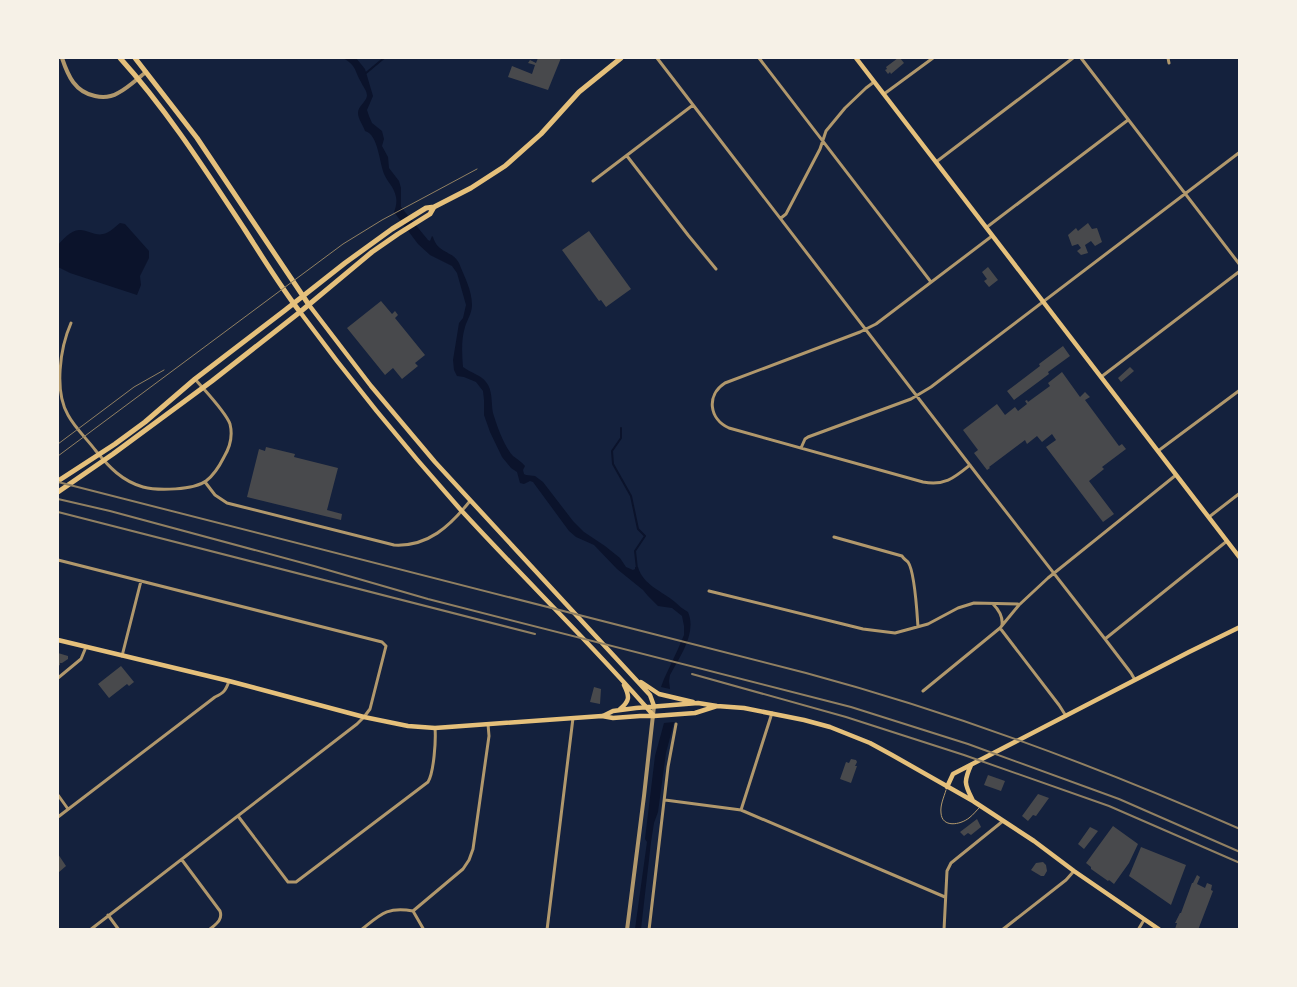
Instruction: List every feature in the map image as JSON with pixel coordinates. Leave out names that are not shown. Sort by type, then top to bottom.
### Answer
[{"type":"main road","points":[[120,58],[138,78],[188,147],[294,304],[390,428],[462,511],[654,716]]},
{"type":"main road","points":[[134,58],[197,138],[309,305],[371,386],[470,501],[650,695],[654,706]]},
{"type":"main road","points":[[58,481],[145,422],[195,379],[345,263],[415,214],[426,208],[434,207],[479,183],[505,166],[541,134],[579,92],[621,58]]},
{"type":"main road","points":[[856,58],[1240,558]]},
{"type":"main road","points":[[58,492],[202,388],[309,305],[372,252],[430,214],[434,207]]},
{"type":"main road","points":[[947,787],[953,774],[1240,627]]},
{"type":"main road","points":[[58,640],[229,681],[364,717],[408,726],[435,728],[602,716],[613,718],[654,716],[694,713],[717,706]]},
{"type":"main road","points":[[630,673],[659,694],[698,703],[744,708],[804,720],[830,727],[870,743],[980,806],[1034,841],[1160,930]]},
{"type":"main road","points":[[602,716],[620,709],[628,702],[628,693],[621,680]]},
{"type":"main road","points":[[613,711],[698,703]]},
{"type":"main road","points":[[640,716],[649,712],[654,706]]},
{"type":"main road","points":[[973,764],[966,777],[966,785],[973,802]]},
{"type":"street","points":[[62,58],[72,82],[83,92],[93,96],[115,95],[146,72]]},
{"type":"street","points":[[657,58],[1105,638],[1135,680]]},
{"type":"street","points":[[759,58],[931,282]]},
{"type":"street","points":[[884,94],[933,58]]},
{"type":"street","points":[[936,162],[1073,58]]},
{"type":"street","points":[[1081,58],[1240,265]]},
{"type":"street","points":[[1168,58],[1169,63]]},
{"type":"street","points":[[781,218],[786,214],[820,148],[826,131],[845,108],[874,82]]},
{"type":"street","points":[[593,181],[693,105]]},
{"type":"street","points":[[987,227],[1128,120]]},
{"type":"street","points":[[801,448],[808,437],[911,399],[931,387],[1240,152]]},
{"type":"street","points":[[627,156],[716,269]]},
{"type":"street","points":[[970,465],[946,482],[930,483],[736,430],[720,423],[715,415],[712,403],[716,391],[725,383],[876,324],[993,235]]},
{"type":"street","points":[[1101,377],[1240,271]]},
{"type":"street","points":[[71,323],[59,371],[62,401],[74,424],[110,468],[124,479],[142,487],[160,490],[176,489],[205,482],[219,466],[228,450],[231,440],[231,429],[225,416],[195,379]]},
{"type":"street","points":[[1158,451],[1240,390]]},
{"type":"street","points":[[923,691],[1000,628],[1019,604],[1054,573],[1176,475]]},
{"type":"street","points":[[205,482],[215,494],[227,502],[394,545],[405,546],[431,538],[462,511],[470,501]]},
{"type":"street","points":[[1208,517],[1240,493]]},
{"type":"street","points":[[834,537],[902,556],[908,561],[913,578],[918,627]]},
{"type":"street","points":[[1105,638],[1227,541]]},
{"type":"street","points":[[58,560],[373,639],[385,644],[386,648],[370,709],[357,724],[90,930]]},
{"type":"street","points":[[122,656],[141,581]]},
{"type":"street","points":[[709,591],[886,633],[895,633],[918,627],[967,605],[981,603],[1019,604]]},
{"type":"street","points":[[993,603],[1001,616],[1000,628]]},
{"type":"street","points":[[1000,628],[1066,716]]},
{"type":"street","points":[[58,678],[81,659],[86,647]]},
{"type":"street","points":[[58,817],[224,692],[229,681]]},
{"type":"street","points":[[627,930],[654,706]]},
{"type":"street","points":[[741,810],[772,713]]},
{"type":"street","points":[[547,930],[573,718]]},
{"type":"street","points":[[412,912],[463,869],[469,860],[473,849],[489,736],[488,724]]},
{"type":"street","points":[[649,930],[668,767],[676,724]]},
{"type":"street","points":[[238,816],[288,882],[296,882],[428,782],[436,739],[435,728]]},
{"type":"street","points":[[58,795],[68,808]]},
{"type":"street","points":[[665,800],[741,810],[945,897]]},
{"type":"street","points":[[944,930],[947,871],[951,863],[1003,821]]},
{"type":"street","points":[[182,860],[222,915],[209,930]]},
{"type":"street","points":[[1002,930],[1066,880],[1074,871]]},
{"type":"street","points":[[360,930],[385,912],[393,909],[404,909],[412,912],[424,930]]},
{"type":"street","points":[[108,916],[119,930]]},
{"type":"street","points":[[1138,930],[1144,920]]},
{"type":"lane","points":[[58,351],[63,352]]},
{"type":"lane","points":[[947,787],[940,810],[942,819],[947,823],[963,822],[980,806]]},
{"type":"water","points":[[343,58],[356,58],[365,69],[373,96],[367,110],[372,123],[382,131],[384,139],[382,146],[388,157],[389,168],[399,181],[401,188],[401,207],[428,240],[430,241],[432,236],[438,246],[453,256],[459,263],[472,299],[471,311],[463,337],[463,367],[484,380],[488,385],[491,393],[493,413],[507,447],[513,456],[525,466],[524,474],[535,476],[543,482],[573,521],[584,532],[620,558],[626,567],[633,570],[635,567],[638,567],[648,583],[688,612],[690,620],[689,636],[670,675],[670,689],[661,687],[684,635],[682,616],[672,608],[658,606],[643,590],[617,569],[594,545],[576,537],[569,531],[533,482],[520,483],[517,472],[502,457],[490,432],[484,415],[483,391],[476,382],[457,376],[453,360],[459,323],[463,318],[466,305],[457,273],[452,266],[430,255],[418,244],[394,212],[396,199],[393,188],[383,171],[376,144],[370,134],[365,131],[358,115],[359,108],[367,96],[366,92],[353,66]]},
{"type":"water","points":[[120,223],[125,224],[149,251],[149,258],[140,276],[141,285],[137,295],[70,273],[58,267],[58,245],[71,233],[80,230],[103,234]]},
{"type":"water","points":[[674,722],[666,753],[658,812],[654,823],[641,929],[635,929],[647,842],[645,839],[655,756],[664,723]]},
{"type":"building","points":[[538,58],[561,58],[548,90],[508,77],[512,66],[532,74],[535,65],[528,63],[530,60],[536,63]]},
{"type":"building","points":[[898,58],[904,63],[891,74],[890,72],[888,74],[885,70],[887,69],[886,67]]},
{"type":"building","points":[[1088,223],[1092,229],[1097,228],[1102,242],[1095,246],[1091,241],[1085,245],[1088,253],[1081,255],[1077,251],[1081,248],[1078,244],[1072,246],[1068,235],[1076,228],[1078,231]]},
{"type":"building","points":[[589,231],[631,289],[606,307],[601,300],[599,301],[562,250]]},
{"type":"building","points":[[988,267],[998,280],[989,287],[984,281],[987,279],[982,272]]},
{"type":"building","points":[[381,301],[392,314],[395,311],[398,315],[395,318],[425,355],[415,363],[418,366],[402,379],[393,368],[385,375],[347,328]]},
{"type":"building","points":[[1063,346],[1070,356],[1014,400],[1007,391]]},
{"type":"building","points":[[1130,367],[1134,371],[1121,382],[1118,378]]},
{"type":"building","points":[[1062,372],[1080,397],[1085,392],[1090,397],[1085,400],[1119,446],[1122,444],[1126,449],[1102,467],[1104,469],[1089,481],[1114,514],[1103,522],[1046,447],[1056,440],[1052,434],[1042,442],[1037,436],[1027,444],[1025,440],[987,470],[974,453],[978,450],[963,430],[997,404],[1005,415],[1015,407],[1018,411],[1027,404],[1025,401],[1027,400],[1028,402],[1050,386],[1048,383]]},
{"type":"building","points":[[266,447],[295,454],[294,457],[338,468],[327,510],[342,514],[341,520],[247,497],[259,449],[265,451]]},
{"type":"building","points":[[58,653],[68,656],[68,659],[58,666]]},
{"type":"building","points":[[121,666],[134,682],[129,686],[127,684],[109,698],[98,684]]},
{"type":"building","points":[[594,687],[601,689],[600,704],[590,702]]},
{"type":"building","points":[[851,759],[856,760],[855,766],[857,766],[851,783],[840,779],[846,762],[849,763]]},
{"type":"building","points":[[988,775],[1005,781],[1001,791],[984,785]]},
{"type":"building","points":[[1038,794],[1049,798],[1036,816],[1033,815],[1028,821],[1022,816]]},
{"type":"building","points":[[977,819],[981,827],[971,835],[968,833],[964,836],[960,832]]},
{"type":"building","points":[[1113,826],[1138,844],[1129,863],[1114,884],[1091,869],[1086,863]]},
{"type":"building","points":[[1090,827],[1098,831],[1084,849],[1078,844]]},
{"type":"building","points":[[1141,847],[1186,865],[1171,905],[1129,876]]},
{"type":"building","points":[[58,854],[66,866],[58,873]]},
{"type":"building","points":[[1043,862],[1046,865],[1047,871],[1044,876],[1031,870],[1036,863]]},
{"type":"building","points":[[1197,875],[1200,877],[1197,884],[1205,888],[1207,883],[1212,885],[1211,890],[1213,891],[1198,930],[1177,930],[1175,929],[1177,923],[1175,923]]},
{"type":"waterway","points":[[366,73],[384,58]]},
{"type":"waterway","points":[[621,428],[621,438],[612,451],[613,464],[631,496],[638,529],[645,536],[635,551],[637,569]]},
{"type":"tram line","points":[[58,456],[343,244],[382,220],[477,169]]},
{"type":"tram line","points":[[58,444],[134,387],[164,370]]},
{"type":"railway","points":[[58,482],[806,673],[862,689],[1026,743],[1134,784],[1240,829]]},
{"type":"railway","points":[[58,499],[110,511],[314,566],[428,599],[851,707],[968,744],[1119,799],[1240,852]]},
{"type":"railway","points":[[58,512],[535,634]]},
{"type":"railway","points":[[692,674],[846,717],[964,755],[1109,806],[1240,863]]}]
